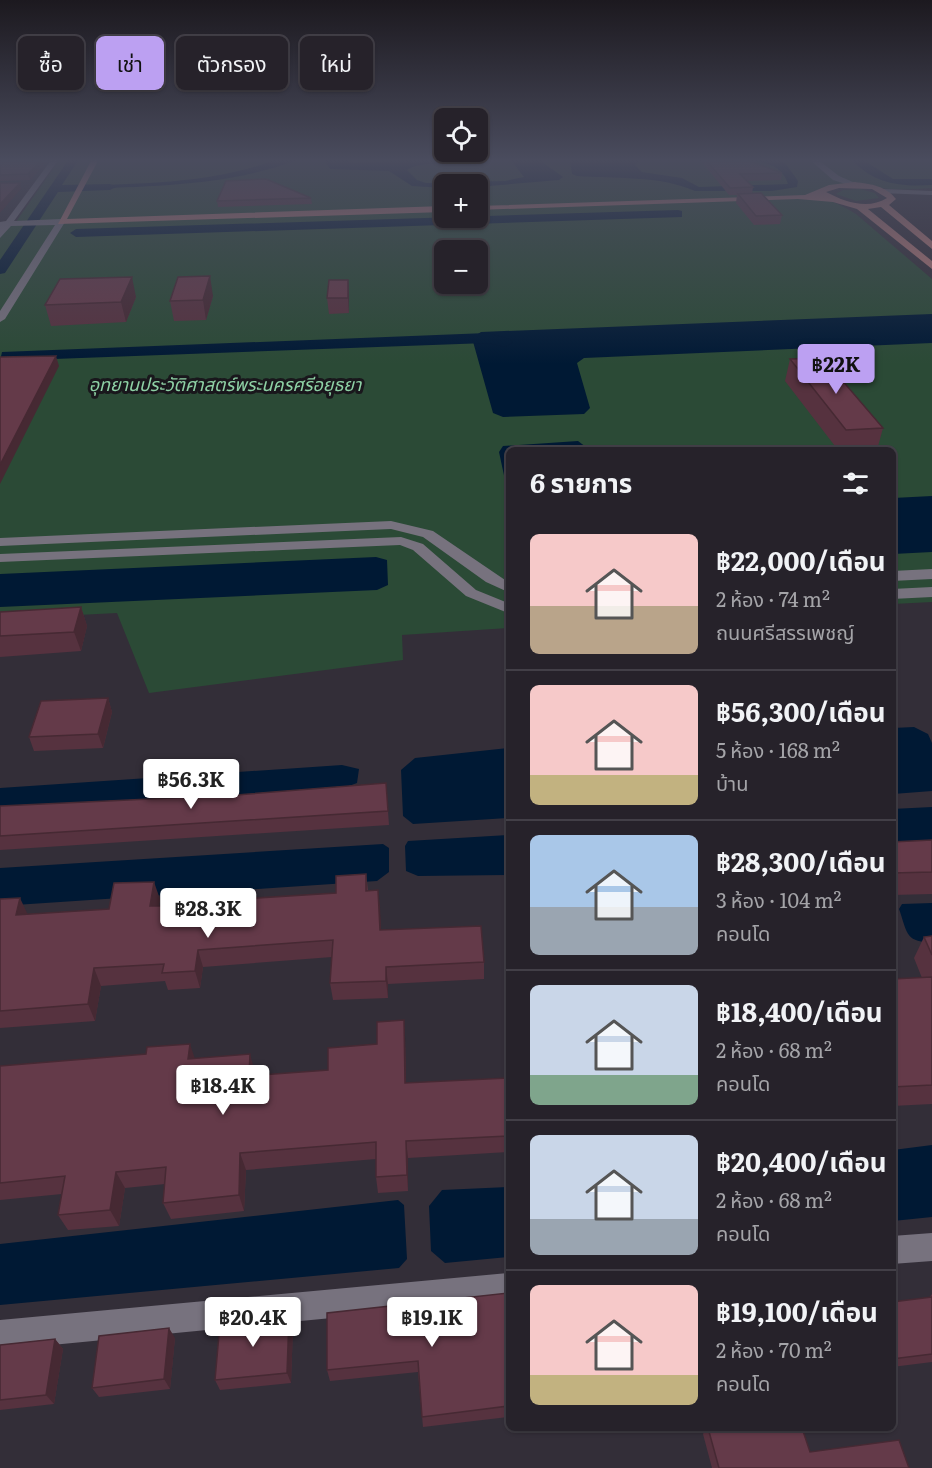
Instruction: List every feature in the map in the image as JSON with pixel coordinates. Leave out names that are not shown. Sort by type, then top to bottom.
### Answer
[{"type":"main road","points":[[886,228],[932,266]]},
{"type":"main road","points":[[910,228],[932,246]]},
{"type":"main road","points":[[917,253],[932,254]]},
{"type":"street","points":[[0,319],[14,290],[57,228]]},
{"type":"street","points":[[0,542],[400,526],[429,532],[494,581],[506,587]]},
{"type":"street","points":[[0,558],[401,541],[418,547],[471,592],[506,607]]},
{"type":"street","points":[[896,576],[932,574]]},
{"type":"street","points":[[896,594],[932,592]]},
{"type":"street","points":[[896,1250],[932,1247]]},
{"type":"street","points":[[0,1335],[506,1287]]},
{"type":"green space","name":"อุทยานประวัติศาสตร์พระนครศรีอยุธยา","points":[[0,228],[872,228],[932,279],[932,602],[896,604],[896,447],[506,447],[506,628],[402,635],[403,660],[149,693],[117,613],[0,619]]},
{"type":"water","points":[[932,314],[932,343],[584,358],[577,363],[590,408],[584,414],[503,417],[493,413],[472,338],[481,332]]},
{"type":"water","points":[[578,441],[586,447],[506,447],[506,485],[499,452],[503,446]]},
{"type":"water","points":[[932,496],[932,552],[896,554],[896,498]]},
{"type":"water","points":[[376,557],[387,560],[388,585],[377,590],[0,607],[0,574]]},
{"type":"water","points":[[914,727],[928,734],[932,743],[932,791],[896,794],[896,728]]},
{"type":"water","points":[[506,748],[506,818],[413,824],[403,816],[401,770],[415,758]]},
{"type":"water","points":[[342,765],[359,769],[357,783],[338,790],[0,815],[0,788]]},
{"type":"water","points":[[932,807],[932,842],[896,845],[896,809]]},
{"type":"water","points":[[506,835],[506,875],[418,876],[406,871],[405,846],[408,841]]},
{"type":"water","points":[[383,844],[389,848],[389,872],[377,881],[0,906],[0,868]]},
{"type":"water","points":[[932,903],[932,942],[912,938],[908,934],[899,909],[902,904]]},
{"type":"water","points":[[932,1145],[932,1217],[896,1221],[896,1150]]},
{"type":"water","points":[[506,1187],[506,1257],[445,1263],[431,1251],[429,1206],[442,1190]]},
{"type":"water","points":[[398,1200],[404,1205],[407,1259],[399,1268],[0,1305],[0,1244]]},
{"type":"building","points":[[210,276],[203,300],[170,301],[178,277]]},
{"type":"building","points":[[132,277],[121,302],[45,305],[60,279]]},
{"type":"building","points":[[329,280],[348,280],[348,298],[327,298]]},
{"type":"building","points":[[56,356],[0,465],[0,357]]},
{"type":"building","points":[[823,358],[883,428],[846,430],[790,359]]},
{"type":"building","points":[[81,607],[74,632],[0,636],[0,612]]},
{"type":"building","points":[[108,698],[98,734],[29,737],[41,701]]},
{"type":"building","points":[[386,783],[388,811],[0,836],[0,806],[236,795]]},
{"type":"building","points":[[932,840],[932,872],[896,873],[896,842]]},
{"type":"building","points":[[366,874],[366,891],[378,890],[380,930],[481,926],[484,962],[386,967],[386,981],[330,983],[333,940],[198,950],[195,971],[162,973],[164,964],[94,968],[88,1004],[0,1011],[0,899],[20,898],[16,915],[109,909],[114,883],[154,882],[150,906],[208,906],[208,901],[336,893],[336,876]]},
{"type":"building","points":[[932,936],[932,955],[924,937]]},
{"type":"building","points":[[932,977],[932,1085],[896,1087],[896,979]]},
{"type":"building","points":[[404,1020],[405,1083],[506,1078],[506,1136],[406,1141],[407,1175],[376,1177],[376,1142],[240,1153],[239,1195],[163,1203],[166,1167],[116,1172],[110,1210],[58,1215],[65,1176],[0,1183],[0,1066],[146,1054],[147,1047],[190,1044],[188,1059],[250,1054],[249,1076],[328,1070],[328,1048],[377,1044],[377,1022]]},
{"type":"building","points":[[506,1293],[506,1406],[422,1417],[418,1361],[327,1370],[327,1313]]},
{"type":"building","points":[[932,1297],[932,1354],[896,1358],[896,1302]]},
{"type":"building","points":[[289,1317],[287,1373],[215,1380],[220,1323]]},
{"type":"building","points":[[169,1328],[164,1379],[92,1388],[99,1336]]},
{"type":"building","points":[[55,1339],[46,1395],[0,1400],[0,1345]]},
{"type":"building","points":[[709,1431],[803,1431],[810,1452],[899,1440],[909,1468],[719,1468]]},
{"type":"waterway","points":[[0,270],[28,228]]},
{"type":"waterway","points":[[76,233],[250,228]]},
{"type":"waterway","points":[[2,357],[487,338],[505,342]]}]
